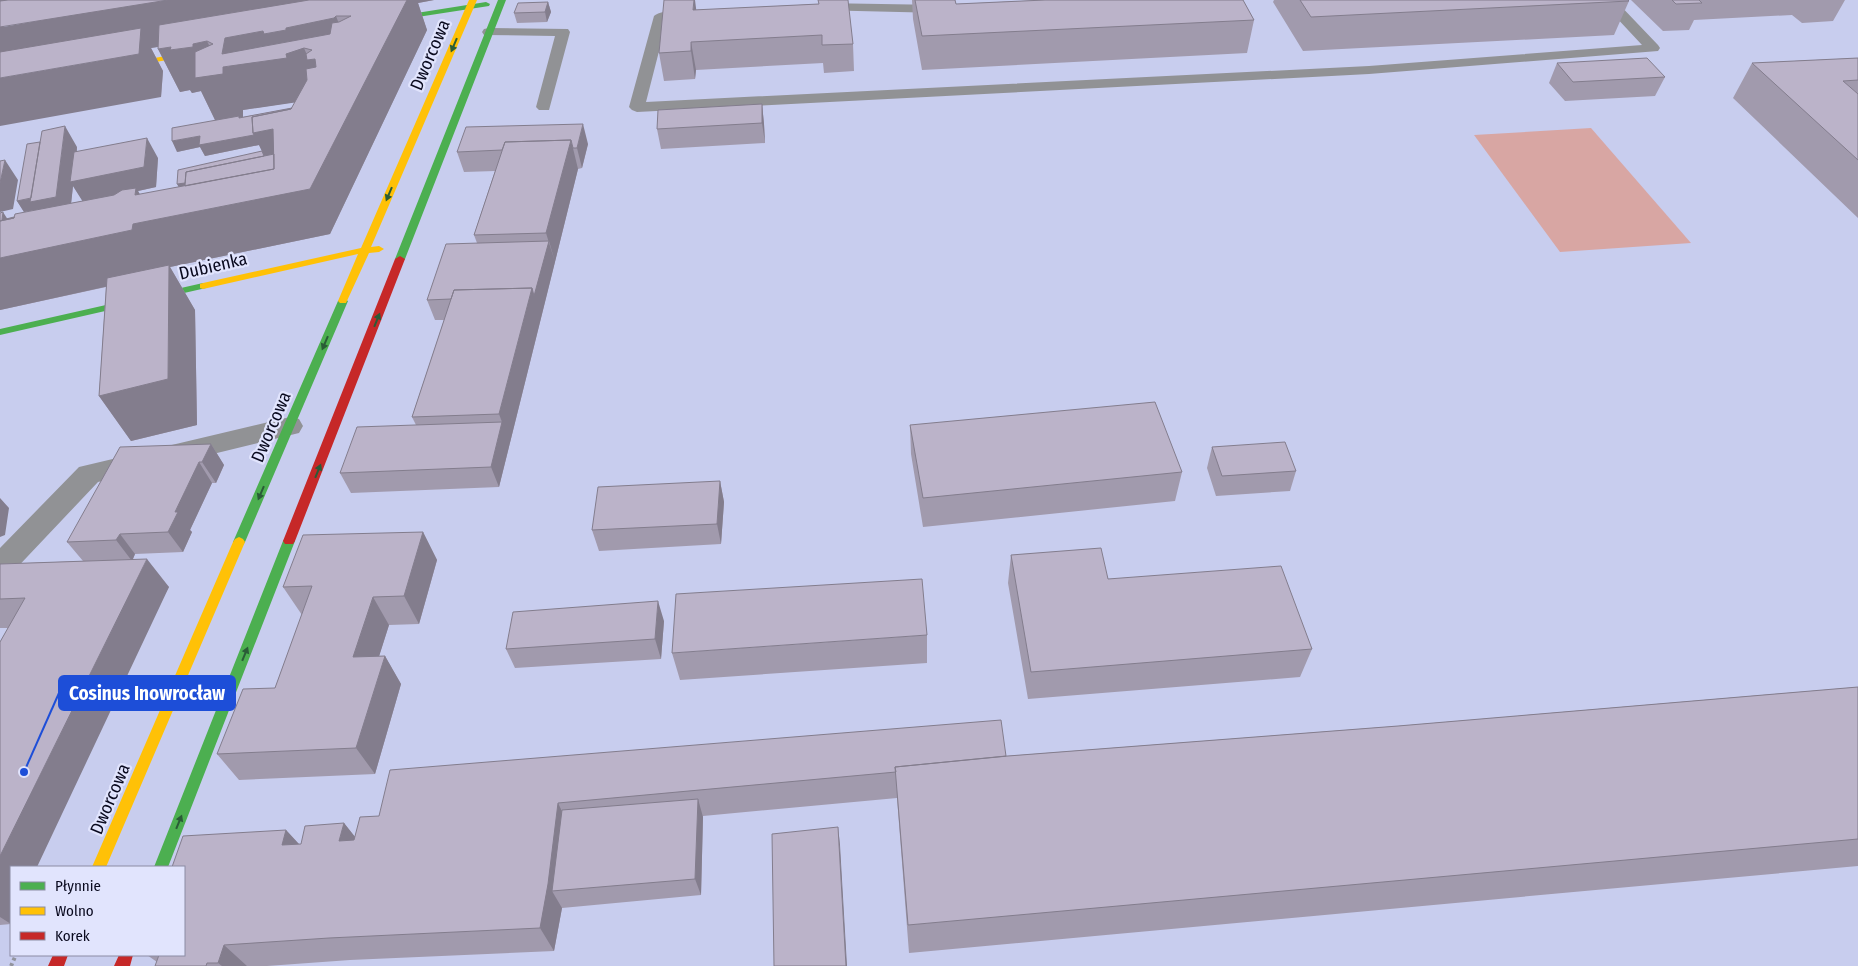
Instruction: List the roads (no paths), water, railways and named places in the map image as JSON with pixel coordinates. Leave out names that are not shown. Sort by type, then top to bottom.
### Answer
[{"type":"main road","points":[[161,866],[406,248],[501,2],[472,2],[369,23]]},
{"type":"main road","name":"Dworcowa","points":[[99,866],[472,2]]},
{"type":"main road","points":[[107,68],[214,50]]},
{"type":"main road","name":"Dubienka","points":[[0,332],[365,250],[406,248]]},
{"type":"street","points":[[0,567],[89,474],[290,426]]},
{"type":"lane","points":[[708,12],[661,16],[637,107],[1370,70],[1653,48],[1607,0]]},
{"type":"lane","points":[[804,7],[954,9]]},
{"type":"lane","points":[[490,32],[563,32],[544,106]]},
{"type":"place","name":"Cosinus Inowrocław","points":[[24,772]]}]
